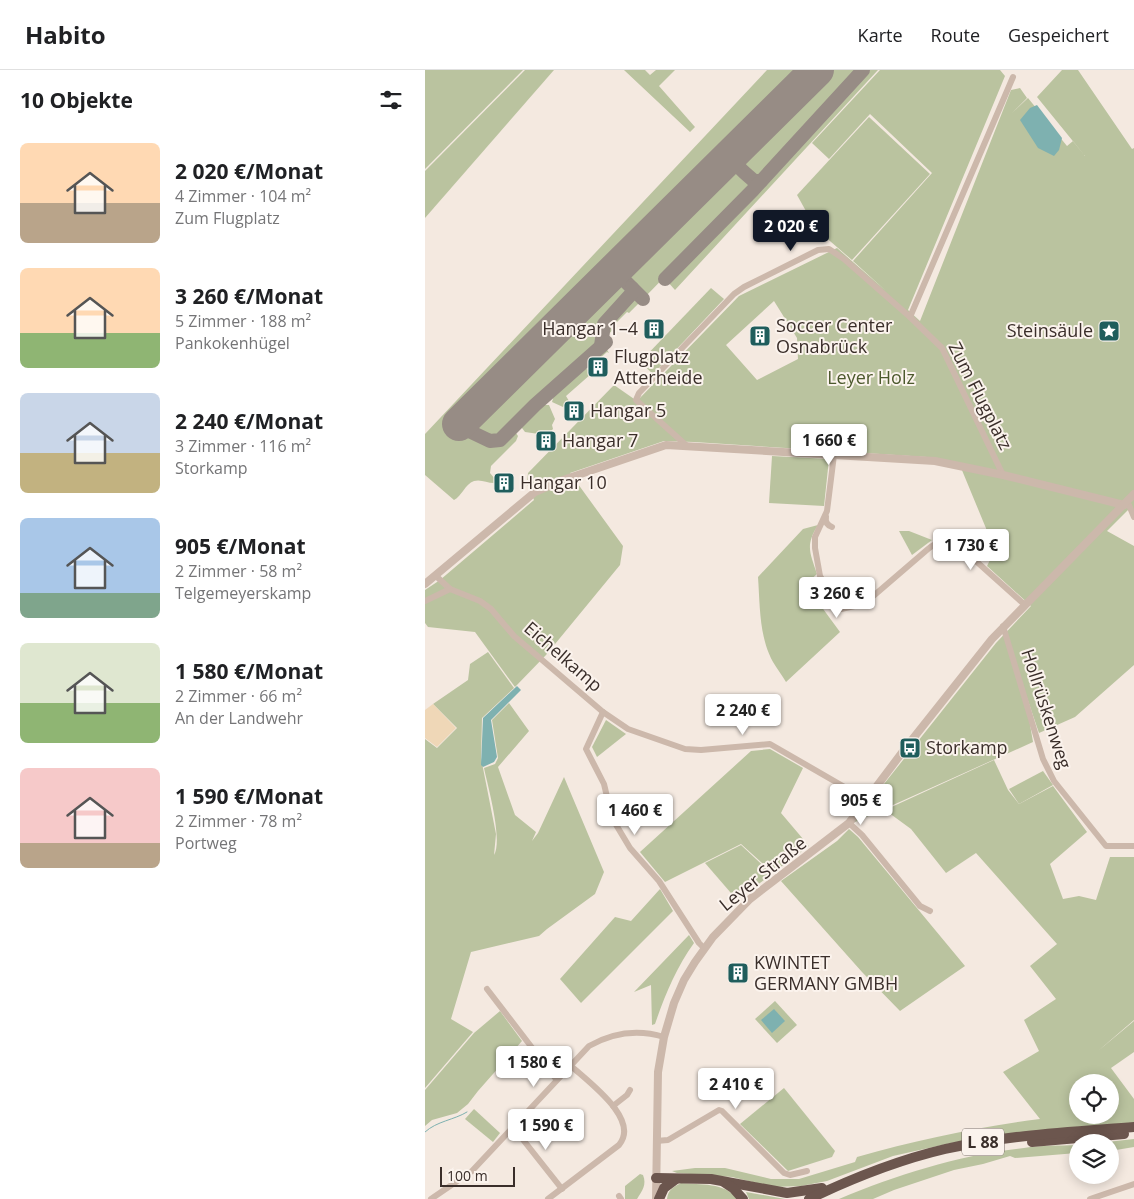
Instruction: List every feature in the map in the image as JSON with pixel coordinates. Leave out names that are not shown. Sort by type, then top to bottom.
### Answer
[{"type":"highway","name":"L 88","points":[[809,1199],[845,1182],[894,1164],[945,1149],[1029,1136],[1134,1126]]},
{"type":"highway","name":"L 88","points":[[825,1199],[889,1172],[946,1155],[1029,1142],[1134,1133]]},
{"type":"highway","points":[[656,1178],[721,1181],[787,1193],[811,1191],[845,1182]]},
{"type":"highway","points":[[657,1199],[664,1188],[676,1179]]},
{"type":"highway","points":[[721,1181],[733,1188],[743,1199]]},
{"type":"street","points":[[910,317],[1013,77]]},
{"type":"street","name":"Zum Flugplatz","points":[[687,446],[636,400],[639,393],[734,294],[744,287],[818,250],[829,249],[910,317],[942,348],[1003,475]]},
{"type":"street","name":"Zum Flugplatz","points":[[425,584],[535,492],[563,480],[666,445],[935,461],[1003,475],[1129,506]]},
{"type":"street","points":[[833,527],[825,521],[834,456]]},
{"type":"street","name":"Leyer Straße","points":[[657,1199],[658,1072],[664,1037],[674,1003],[684,980],[705,948],[724,924],[750,899],[849,823],[907,746],[1003,626],[1129,506],[1134,494]]},
{"type":"street","points":[[1129,506],[1134,518]]},
{"type":"street","points":[[826,516],[815,537],[816,556],[820,576],[841,609],[859,605],[871,598],[928,549],[935,544],[945,541],[958,545],[1025,605]]},
{"type":"street","name":"Eichelkamp","points":[[436,576],[450,589],[480,601],[491,609],[514,636],[603,712],[586,749],[604,784],[612,818],[630,848],[659,881],[699,943],[705,948]]},
{"type":"street","points":[[425,601],[450,589]]},
{"type":"street","name":"Hollrüskenweg","points":[[1003,626],[1043,759],[1049,773],[1063,794],[1106,846],[1134,846]]},
{"type":"street","points":[[603,712],[628,730],[685,749],[701,750],[770,744],[867,800]]},
{"type":"street","points":[[849,823],[862,835],[920,906],[930,911]]},
{"type":"street","points":[[487,988],[556,1079]]},
{"type":"street","points":[[431,1199],[472,1171],[556,1079],[589,1046],[624,1034],[645,1032],[664,1037]]},
{"type":"street","points":[[548,1199],[623,1141],[623,1122],[619,1112],[570,1065]]},
{"type":"street","points":[[613,1106],[631,1090]]},
{"type":"street","points":[[656,1141],[668,1140],[719,1110],[784,1173],[790,1175],[807,1171]]},
{"type":"street","points":[[513,1127],[562,1189]]},
{"type":"street","points":[[1090,1199],[1134,1184]]},
{"type":"green space","points":[[425,70],[523,70],[425,169]]},
{"type":"green space","points":[[525,70],[554,70],[425,218],[425,171]]},
{"type":"green space","points":[[624,70],[645,70],[650,75],[656,70],[675,70],[659,86],[695,127],[690,132]]},
{"type":"green space","points":[[767,70],[807,70],[447,426],[458,438],[470,434],[493,443],[507,437],[513,431],[518,436],[516,441],[491,466],[490,473],[495,479],[494,483],[474,481],[454,500],[425,475],[425,434]]},
{"type":"green space","points":[[828,70],[860,70],[760,178],[754,177],[738,162],[738,159]]},
{"type":"green space","points":[[867,70],[878,70],[675,290],[667,281],[759,188]]},
{"type":"green space","name":"Leyer Holz","points":[[880,70],[1000,70],[1005,76],[908,310],[920,321],[1011,90],[1020,88],[1027,98],[1012,113],[1028,98],[1067,146],[1073,141],[1037,97],[1062,70],[1078,70],[1132,149],[1134,148],[1134,510],[1129,509],[1107,531],[1134,546],[1134,665],[1075,717],[1039,733],[1024,689],[1033,742],[853,823],[996,643],[1031,606],[987,566],[995,550],[959,463],[927,457],[664,441],[570,473],[623,546],[620,565],[546,655],[515,687],[475,632],[428,627],[425,623],[425,590],[440,580],[534,500],[527,484],[528,473],[614,385],[637,401],[739,296],[837,248],[886,291],[853,261],[932,173],[870,114],[829,159],[812,143]],"holes":[[[774,301],[797,338],[798,359],[757,380],[726,345]]]},
{"type":"green space","points":[[869,117],[930,174],[852,260],[816,229],[797,195]]},
{"type":"green space","points":[[731,165],[747,181],[747,192],[646,296],[623,273]]},
{"type":"green space","points":[[617,278],[628,289],[628,292],[602,323],[598,345],[547,391],[544,390],[498,437],[490,437],[469,428],[469,424]]},
{"type":"green space","points":[[711,288],[724,299],[653,374],[640,362]]},
{"type":"green space","points":[[636,296],[641,301],[611,328],[613,330],[605,337],[610,319],[620,307]]},
{"type":"green space","points":[[606,348],[609,353],[607,352],[590,367],[590,360]]},
{"type":"green space","points":[[582,368],[587,369],[591,374],[566,396],[569,401],[563,407],[552,402],[555,392]]},
{"type":"green space","points":[[540,405],[549,405],[555,419],[552,425],[553,429],[550,432],[539,434],[525,432],[521,423]]},
{"type":"green space","points":[[772,456],[829,459],[824,506],[769,503]]},
{"type":"green space","points":[[818,525],[810,544],[812,560],[817,574],[808,582],[818,602],[840,632],[786,682],[773,662],[765,642],[761,621],[758,577],[803,529]]},
{"type":"green space","points":[[899,531],[909,531],[932,540],[912,555]]},
{"type":"green space","points":[[488,652],[514,688],[482,718],[481,758],[496,834],[494,855],[497,838],[496,826],[484,768],[495,764],[498,758],[492,720],[509,703],[529,731],[498,767],[515,815],[536,832],[532,841],[538,833],[564,777],[604,872],[595,894],[539,936],[471,952],[451,1019],[473,1032],[425,1088],[425,739],[437,748],[457,728],[433,704],[468,680],[470,664]]},
{"type":"green space","points":[[606,720],[626,734],[597,757],[592,747]]},
{"type":"green space","points":[[770,749],[803,768],[781,813],[809,846],[773,873],[741,844],[665,882],[640,852],[751,751]]},
{"type":"green space","points":[[994,760],[1008,790],[1019,804],[1053,786],[1087,832],[1050,864],[1063,899],[1079,896],[1096,900],[1110,857],[1134,857],[1134,1020],[1098,1051],[1134,1021],[1134,1052],[1111,1068],[1115,1074],[1069,1074],[1069,1124],[1119,1124],[1119,1079],[1134,1099],[1134,1123],[951,1143],[893,1156],[827,1181],[801,1186],[773,1187],[732,1177],[672,1171],[695,1168],[725,1168],[771,1179],[799,1179],[855,1162],[857,1157],[902,1145],[971,1130],[1040,1119],[1003,1072],[1039,1051],[1024,1020],[1056,999],[1030,966],[1057,944],[976,853],[946,873],[911,829],[885,810]]},
{"type":"green space","points":[[1043,771],[1053,785],[1019,804],[1009,789]]},
{"type":"green space","points":[[849,829],[858,837],[965,966],[900,1011],[862,972],[781,881],[837,841]]},
{"type":"green space","points":[[741,845],[772,874],[737,900],[705,863]]},
{"type":"green space","points":[[660,889],[673,911],[581,1003],[560,979],[615,917],[631,921]]},
{"type":"green space","points":[[689,935],[694,943],[676,972],[655,1024],[652,1025],[651,985],[634,992]]},
{"type":"green space","points":[[775,1001],[797,1025],[777,1043],[755,1019]]},
{"type":"green space","points":[[500,1011],[522,1041],[468,1104],[457,1113],[432,1120],[425,1126],[425,1090],[474,1033]]},
{"type":"green space","points":[[784,1088],[835,1151],[832,1157],[788,1171],[740,1124]]},
{"type":"green space","points":[[474,1109],[500,1133],[493,1142],[465,1119]]},
{"type":"green space","points":[[1134,1139],[1134,1147],[1119,1150],[1119,1141]]},
{"type":"green space","points":[[1069,1145],[1069,1154],[1015,1158],[1010,1156],[954,1170],[873,1199],[839,1199],[884,1181],[976,1155],[1044,1146]]},
{"type":"green space","points":[[640,1174],[643,1175],[644,1182],[641,1193],[637,1199],[625,1199],[625,1186]]},
{"type":"green space","points":[[681,1183],[719,1187],[737,1199],[667,1199],[671,1189]]},
{"type":"green space","points":[[746,1192],[785,1199],[749,1199]]},
{"type":"sand","points":[[433,704],[456,728],[437,747],[425,738],[425,710]]},
{"type":"water","points":[[1037,105],[1062,138],[1059,150],[1054,156],[1038,148],[1020,120],[1030,108]]},
{"type":"water","points":[[517,686],[521,690],[491,720],[497,757],[494,762],[483,767],[481,765],[483,718]]},
{"type":"water","points":[[774,1009],[785,1021],[772,1033],[761,1020]]},
{"type":"waterway","points":[[425,1132],[435,1125],[467,1112]]},
{"type":"taxiway","points":[[665,279],[753,190],[863,70]]},
{"type":"taxiway","points":[[735,151],[735,160],[740,168],[754,181],[761,181]]},
{"type":"taxiway","points":[[607,277],[614,274],[619,275],[643,299]]},
{"type":"taxiway","points":[[601,346],[604,324],[632,293],[632,288]]},
{"type":"taxiway","points":[[459,424],[490,441],[500,440],[535,405],[606,342]]},
{"type":"runway","points":[[459,424],[817,70]]},
{"type":"place","name":"Hangar 1–4","points":[[654,329]]},
{"type":"place","name":"Steinsäule","points":[[1109,331]]},
{"type":"place","name":"Soccer Center Osnabrück","points":[[760,336]]},
{"type":"place","name":"Flugplatz Atterheide","points":[[598,367]]},
{"type":"place","name":"Hangar 5","points":[[574,411]]},
{"type":"place","name":"Hangar 7","points":[[546,441]]},
{"type":"place","name":"Hangar 10","points":[[504,483]]},
{"type":"place","name":"Storkamp","points":[[910,748]]},
{"type":"place","name":"KWINTET GERMANY GMBH","points":[[738,973]]}]
